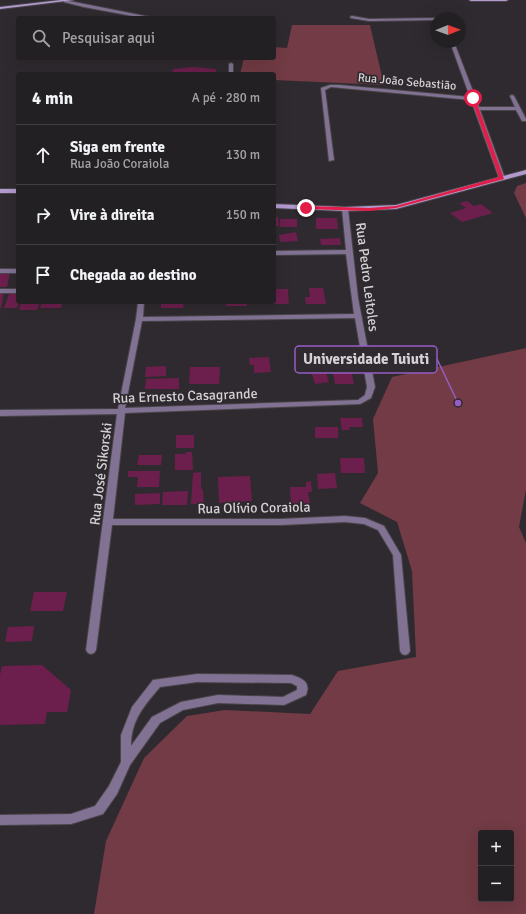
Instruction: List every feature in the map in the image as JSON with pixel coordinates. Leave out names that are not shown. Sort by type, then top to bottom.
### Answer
[{"type":"street","points":[[0,8],[72,0]]},
{"type":"street","points":[[470,0],[506,0]]},
{"type":"street","points":[[65,1],[139,16]]},
{"type":"street","points":[[352,17],[369,20],[430,19]]},
{"type":"street","points":[[454,48],[502,178]]},
{"type":"street","points":[[231,64],[231,72]]},
{"type":"street","name":"Rua João Sebastião","points":[[331,160],[323,89],[330,86],[339,86],[473,98]]},
{"type":"street","points":[[512,96],[524,120]]},
{"type":"street","points":[[477,109],[518,108]]},
{"type":"street","points":[[276,206],[345,209],[396,207],[526,172]]},
{"type":"street","points":[[0,191],[16,191]]},
{"type":"street","name":"Rua Pedro Leitoles","points":[[345,209],[348,252],[371,387],[368,396]]},
{"type":"street","points":[[276,253],[348,252]]},
{"type":"street","points":[[0,271],[16,271]]},
{"type":"street","points":[[0,291],[16,291]]},
{"type":"street","name":"Rua José Sikorski","points":[[91,650],[121,411],[139,319],[140,304]]},
{"type":"street","points":[[139,319],[358,316]]},
{"type":"street","name":"Rua Ernesto Casagrande","points":[[0,413],[349,404],[360,402],[368,396]]},
{"type":"street","name":"Rua Olívio Coraiola","points":[[108,522],[281,522],[345,519],[365,521],[381,528],[397,555],[405,651]]},
{"type":"street","points":[[0,820],[71,819],[98,810],[113,790],[126,762],[156,720],[181,706],[218,698],[284,701],[302,692],[302,684],[292,679],[226,678],[198,678],[157,683],[137,707],[134,714],[126,735],[126,762]]},
{"type":"shaded area","points":[[292,25],[370,25],[384,85],[276,80],[276,72],[240,72],[244,60],[276,60],[276,47],[287,48]]},
{"type":"shaded area","points":[[526,183],[526,218],[514,193],[517,186]]},
{"type":"shaded area","points":[[526,348],[526,490],[519,527],[526,543],[526,914],[94,914],[106,841],[144,758],[187,716],[225,710],[310,714],[338,671],[416,657],[412,571],[397,522],[360,503],[378,473],[373,419],[392,377]]},
{"type":"building","points":[[193,67],[216,69],[216,72],[172,72],[173,69]]},
{"type":"building","points":[[467,201],[474,206],[481,204],[493,213],[462,222],[450,213],[466,208],[459,203]]},
{"type":"building","points":[[276,217],[278,217],[279,226],[276,226]]},
{"type":"building","points":[[316,218],[337,218],[338,229],[316,229]]},
{"type":"building","points":[[280,219],[297,219],[297,227],[280,227]]},
{"type":"building","points":[[296,232],[298,241],[280,242],[279,235]]},
{"type":"building","points":[[340,238],[341,245],[321,245],[320,239]]},
{"type":"building","points":[[10,273],[7,287],[0,287],[0,274]]},
{"type":"building","points":[[309,288],[323,288],[326,304],[306,304],[305,297],[310,297]]},
{"type":"building","points":[[276,289],[288,289],[289,304],[276,304]]},
{"type":"building","points":[[4,292],[1,308],[0,308],[0,293]]},
{"type":"building","points":[[9,294],[16,294],[16,304],[18,304],[17,308],[4,308]]},
{"type":"building","points":[[20,304],[39,304],[37,310],[19,310]]},
{"type":"building","points":[[41,304],[62,304],[61,308],[40,308]]},
{"type":"building","points":[[161,304],[184,304],[183,308],[161,308]]},
{"type":"building","points":[[226,304],[247,304],[247,306],[226,306]]},
{"type":"building","points":[[269,357],[271,372],[254,373],[254,365],[250,365],[249,358]]},
{"type":"building","points":[[166,366],[166,376],[145,377],[146,367]]},
{"type":"building","points":[[350,366],[354,384],[335,384],[332,367]]},
{"type":"building","points":[[190,367],[220,367],[219,384],[189,384]]},
{"type":"building","points":[[326,373],[329,382],[315,384],[312,374]]},
{"type":"building","points":[[179,378],[179,389],[145,389],[146,379]]},
{"type":"building","points":[[340,418],[362,418],[363,427],[349,427],[350,430],[342,430]]},
{"type":"building","points":[[315,427],[338,427],[338,438],[315,438]]},
{"type":"building","points":[[176,435],[194,435],[194,448],[176,448]]},
{"type":"building","points":[[186,452],[192,452],[193,470],[175,470],[175,454],[186,454]]},
{"type":"building","points":[[139,455],[162,455],[161,465],[137,465]]},
{"type":"building","points":[[340,458],[364,458],[365,473],[341,473]]},
{"type":"building","points":[[128,471],[160,471],[159,487],[137,487],[138,477],[128,477]]},
{"type":"building","points":[[201,472],[201,488],[203,490],[204,504],[191,504],[193,473]]},
{"type":"building","points":[[335,473],[337,488],[318,489],[317,474]]},
{"type":"building","points":[[250,476],[252,501],[219,503],[218,477]]},
{"type":"building","points":[[311,481],[312,492],[308,492],[310,503],[291,504],[290,487],[306,487],[306,482]]},
{"type":"building","points":[[188,491],[187,505],[162,505],[163,492]]},
{"type":"building","points":[[160,493],[160,504],[135,505],[135,494]]},
{"type":"building","points":[[34,592],[67,592],[63,611],[30,611]]},
{"type":"building","points":[[34,626],[32,641],[5,642],[8,627]]},
{"type":"building","points":[[42,665],[71,690],[67,712],[47,712],[45,724],[0,725],[0,675],[2,666]]},
{"type":"place","name":"Universidade Tuiuti","points":[[458,403]]},
{"type":"route","points":[[306,208],[369,209],[396,207],[502,178],[473,98]]}]
